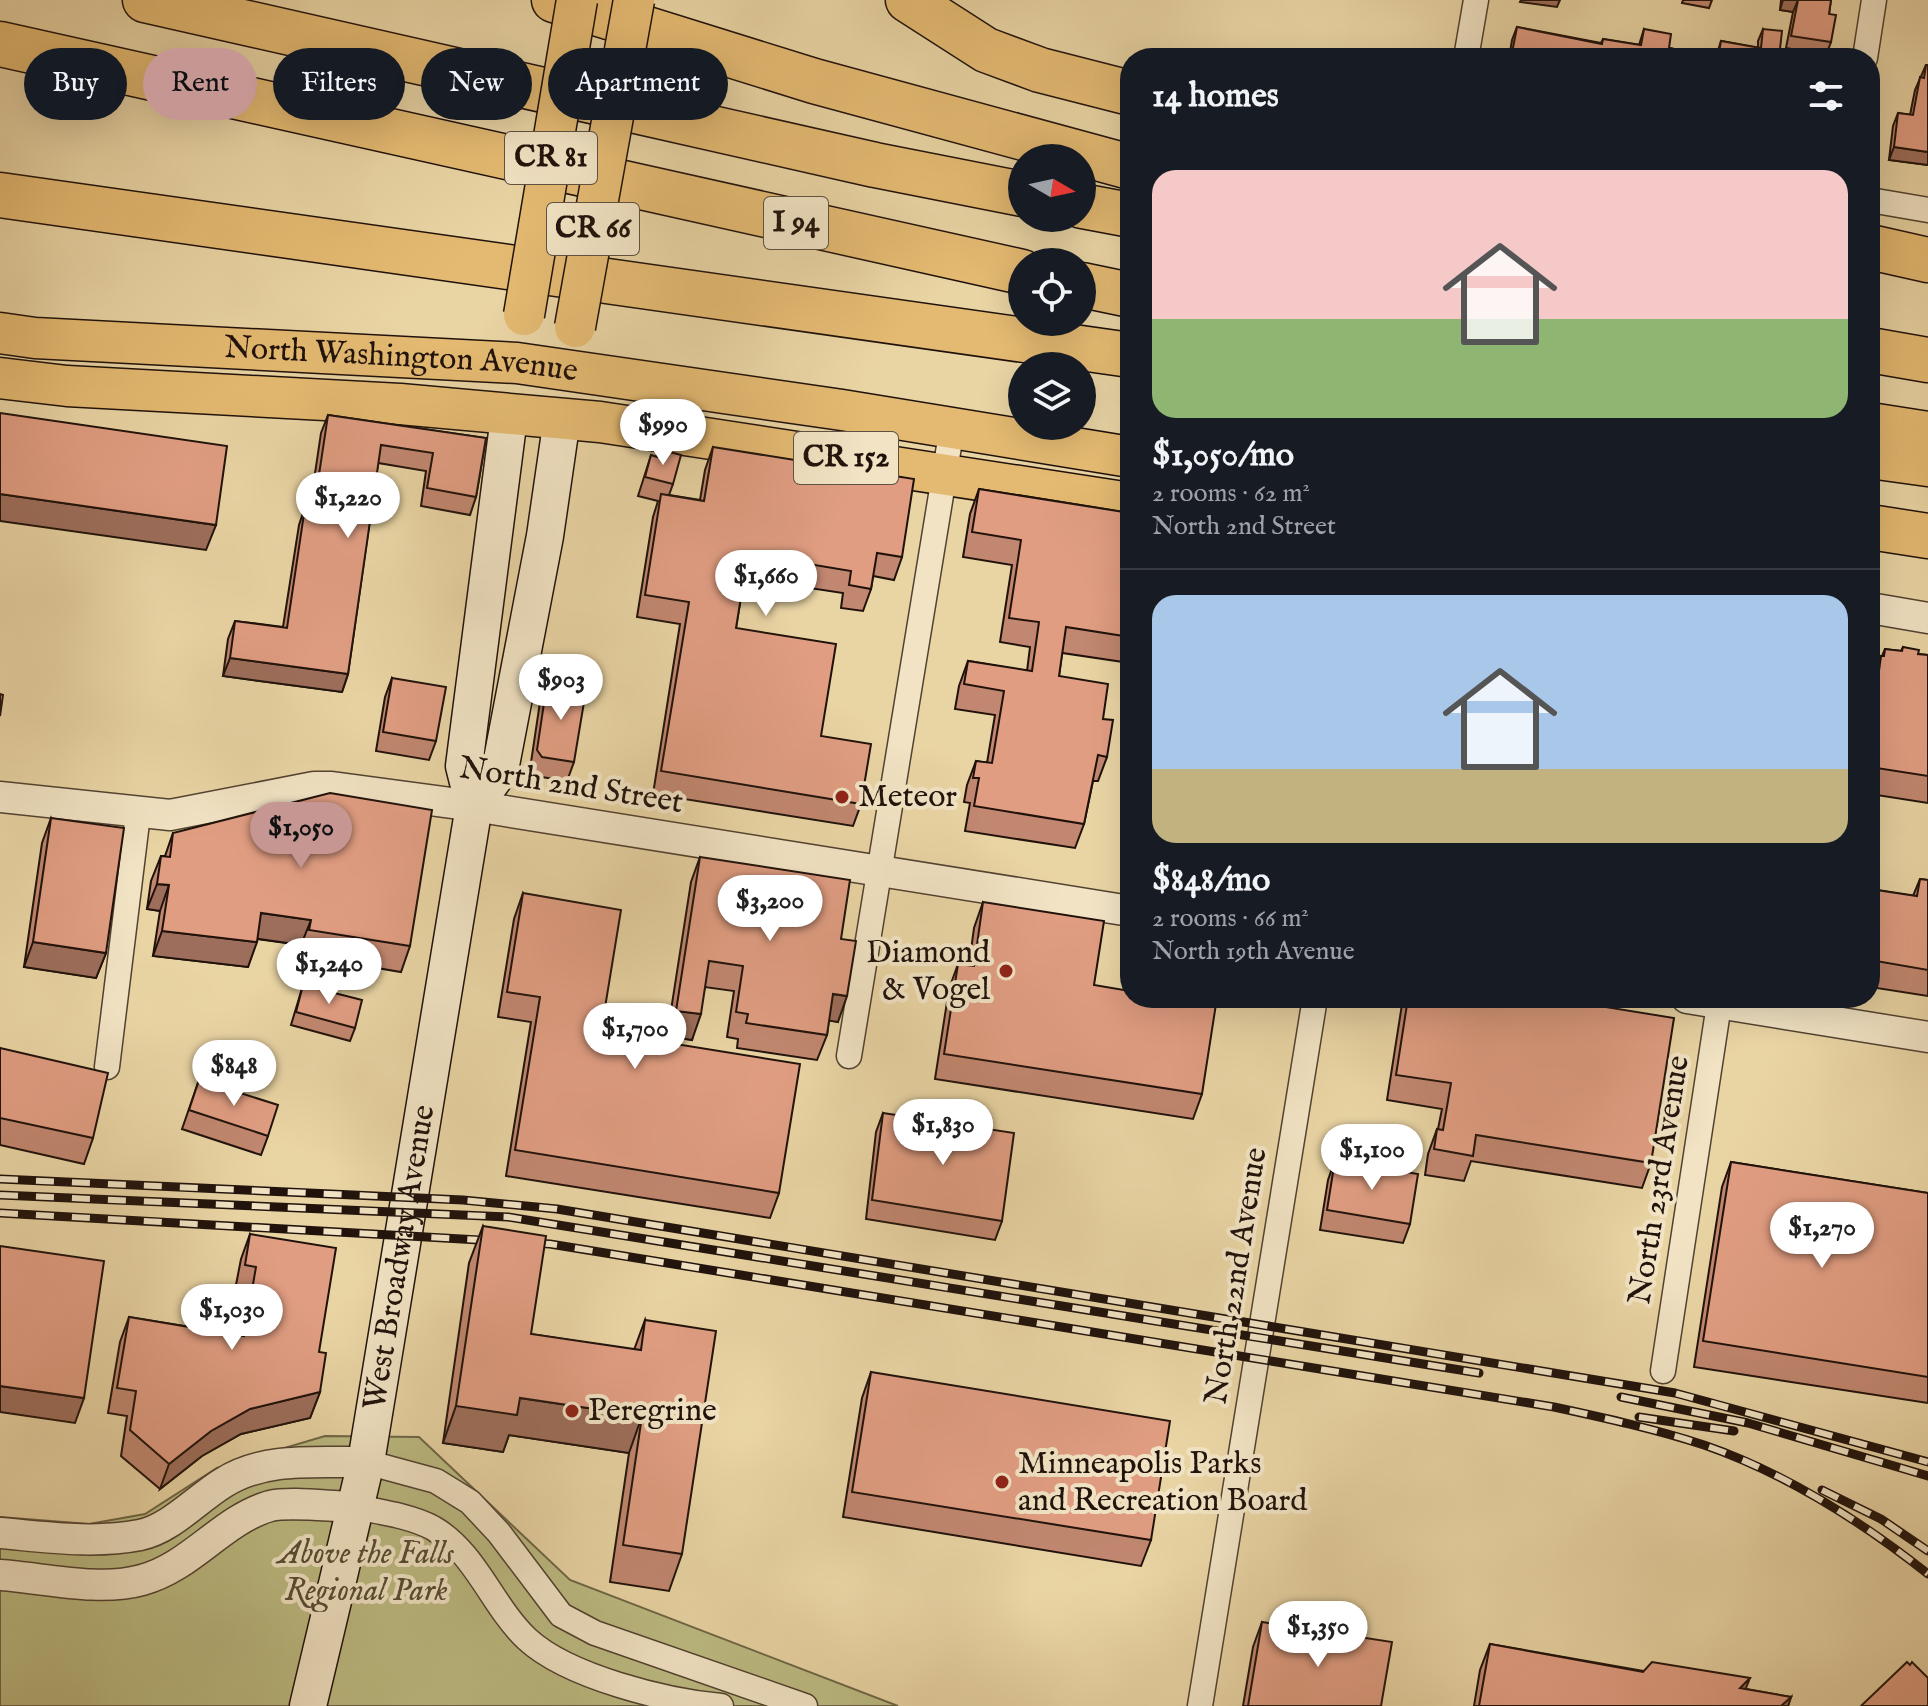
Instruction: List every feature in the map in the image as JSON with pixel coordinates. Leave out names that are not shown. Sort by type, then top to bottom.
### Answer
[{"type":"highway","name":"I 94","points":[[145,0],[875,165],[1008,191]]},
{"type":"highway","points":[[554,0],[814,81],[1120,164]]},
{"type":"highway","points":[[908,0],[986,50],[1040,70],[1120,90]]},
{"type":"highway","points":[[934,0],[1040,70]]},
{"type":"highway","name":"I 94","points":[[0,44],[1008,269]]},
{"type":"highway","points":[[0,195],[1120,354]]},
{"type":"highway","points":[[1096,209],[1120,213]]},
{"type":"highway","points":[[1880,249],[1928,260]]},
{"type":"highway","points":[[1096,288],[1120,293]]},
{"type":"highway","points":[[1880,352],[1928,360]]},
{"type":"highway","points":[[1880,427],[1928,434]]},
{"type":"highway","points":[[1880,457],[1928,464]]},
{"type":"highway","points":[[1880,529],[1928,536]]},
{"type":"main road","name":"West Broadway Avenue","points":[[308,1706],[366,1462],[474,806],[464,766],[524,315],[577,0]]},
{"type":"main road","name":"West Broadway Avenue","points":[[474,806],[500,770],[545,536],[575,327],[634,0]]},
{"type":"main road","name":"North Washington Avenue","points":[[0,333],[513,391],[952,428],[1120,455]]},
{"type":"main road","name":"North Washington Avenue","points":[[0,378],[67,386],[400,404],[513,391],[565,394],[945,473],[1120,501]]},
{"type":"street","points":[[1468,48],[1476,0]]},
{"type":"street","points":[[1867,48],[1874,0]]},
{"type":"street","points":[[1880,202],[1928,210]]},
{"type":"street","points":[[849,1056],[952,428]]},
{"type":"street","points":[[1880,610],[1928,618]]},
{"type":"street","name":"North 2nd Street","points":[[0,797],[170,815],[314,787],[474,806],[1120,909]]},
{"type":"street","points":[[107,1067],[138,814]]},
{"type":"street","name":"North 22nd Avenue","points":[[1200,1706],[1313,1008]]},
{"type":"street","name":"North 23rd Avenue","points":[[1663,1371],[1719,1008]]},
{"type":"street","points":[[1760,1008],[1928,1037]]},
{"type":"street","points":[[0,1533],[80,1540],[143,1535],[184,1512],[225,1481],[279,1462],[366,1462],[436,1481],[470,1502],[499,1533],[561,1615],[595,1633],[805,1706]]},
{"type":"street","points":[[0,1575],[97,1583],[141,1581],[184,1563],[233,1525],[271,1506],[356,1507],[432,1528],[465,1555],[487,1590],[528,1640],[578,1670],[662,1698],[721,1706]]},
{"type":"green space","name":"Above the Falls Regional Park","points":[[325,1436],[419,1437],[570,1580],[898,1706],[0,1706],[0,1517],[89,1524],[145,1514],[217,1468]]},
{"type":"building","points":[[1798,0],[1831,0],[1829,14],[1836,15],[1831,42],[1791,36]]},
{"type":"building","points":[[1517,27],[1602,44],[1603,39],[1641,45],[1644,29],[1671,34],[1669,48],[1513,48]]},
{"type":"building","points":[[1763,29],[1782,31],[1780,48],[1761,48]]},
{"type":"building","points":[[1721,41],[1761,48],[1720,48]]},
{"type":"building","points":[[1926,65],[1928,152],[1894,147],[1898,113],[1913,115],[1920,77],[1924,78]]},
{"type":"building","points":[[0,413],[227,446],[216,525],[0,494]]},
{"type":"building","points":[[328,415],[486,438],[476,497],[427,488],[433,453],[381,445],[348,674],[230,658],[235,621],[287,628],[305,507],[314,508]]},
{"type":"building","points":[[713,447],[914,479],[902,557],[877,553],[871,589],[849,585],[851,571],[748,554],[736,628],[836,644],[821,736],[871,744],[861,804],[661,771],[689,602],[645,595],[661,494],[704,501]]},
{"type":"building","points":[[659,449],[681,455],[673,484],[645,477],[651,455],[657,457]]},
{"type":"building","points":[[979,489],[1120,511],[1120,635],[1066,627],[1059,676],[1108,684],[1103,719],[1113,720],[1107,757],[1098,755],[1084,824],[974,806],[979,778],[973,778],[976,761],[992,763],[1004,691],[964,684],[968,661],[1032,671],[1039,622],[1009,618],[1021,540],[972,532]]},
{"type":"building","points":[[1903,647],[1928,655],[1928,776],[1880,769],[1881,656],[1884,656],[1885,649],[1902,651]]},
{"type":"building","points":[[392,678],[446,687],[436,741],[383,732]]},
{"type":"building","points":[[547,683],[586,690],[574,762],[542,757],[537,750]]},
{"type":"building","points":[[330,793],[432,810],[410,946],[309,930],[311,920],[261,913],[257,942],[162,931],[169,885],[157,884],[161,856],[170,857],[173,833]]},
{"type":"building","points":[[51,818],[124,828],[106,953],[33,942]]},
{"type":"building","points":[[700,857],[850,880],[841,939],[856,941],[847,996],[833,994],[827,1035],[746,1023],[748,1014],[736,1012],[743,966],[709,961],[701,1014],[676,1011]]},
{"type":"building","points":[[1920,879],[1928,880],[1928,970],[1880,962],[1880,890],[1917,896]]},
{"type":"building","points":[[523,893],[621,910],[601,1032],[800,1064],[779,1193],[515,1150],[540,997],[507,992]]},
{"type":"building","points":[[983,902],[1104,921],[1094,985],[1120,989],[1120,1008],[1215,1008],[1202,1094],[944,1054],[958,964],[974,966]]},
{"type":"building","points":[[303,985],[362,1000],[355,1028],[296,1012]]},
{"type":"building","points":[[1406,1008],[1612,1008],[1674,1018],[1651,1163],[1476,1135],[1473,1156],[1434,1149],[1437,1129],[1443,1130],[1451,1083],[1396,1075]]},
{"type":"building","points":[[0,1048],[108,1073],[93,1138],[0,1118]]},
{"type":"building","points":[[199,1080],[278,1105],[268,1136],[189,1110]]},
{"type":"building","points":[[883,1113],[1014,1133],[1002,1221],[872,1200]]},
{"type":"building","points":[[1335,1160],[1418,1174],[1410,1224],[1327,1210]]},
{"type":"building","points":[[1731,1162],[1928,1193],[1928,1377],[1703,1341]]},
{"type":"building","name":"Peregrine","points":[[483,1226],[546,1236],[531,1334],[641,1350],[645,1320],[716,1331],[682,1554],[623,1545],[642,1416],[520,1398],[517,1415],[456,1406]]},
{"type":"building","points":[[250,1234],[336,1248],[319,1352],[326,1353],[320,1392],[250,1409],[211,1431],[169,1464],[130,1430],[136,1391],[117,1388],[129,1317],[244,1336],[256,1267],[245,1265]]},
{"type":"building","points":[[0,1246],[104,1261],[84,1398],[0,1386]]},
{"type":"building","name":"Minneapolis Parks and Recreation Board","points":[[871,1372],[1170,1421],[1151,1540],[852,1492]]},
{"type":"building","points":[[1262,1622],[1392,1642],[1381,1706],[1248,1706]]},
{"type":"building","points":[[1490,1644],[1643,1672],[1652,1662],[1750,1678],[1740,1688],[1791,1697],[1781,1706],[1479,1706]]},
{"type":"building","points":[[1907,1662],[1910,1665],[1912,1662],[1928,1678],[1928,1706],[1861,1706]]},
{"type":"railway","points":[[0,1179],[463,1200],[557,1209],[1675,1393],[1928,1462]]},
{"type":"railway","points":[[0,1195],[508,1217],[1479,1373]]},
{"type":"railway","points":[[0,1213],[550,1244],[1554,1407],[1686,1439],[1734,1456],[1793,1484],[1849,1517],[1928,1574]]},
{"type":"railway","points":[[1621,1397],[1748,1423],[1928,1476]]},
{"type":"railway","points":[[1639,1417],[1734,1431]]},
{"type":"railway","points":[[1822,1490],[1881,1519],[1928,1551]]},
{"type":"place","name":"Meteor","points":[[842,797]]},
{"type":"place","name":"Diamond & Vogel","points":[[1006,971]]},
{"type":"place","name":"Peregrine","points":[[572,1411]]},
{"type":"place","name":"Minneapolis Parks and Recreation Board","points":[[1002,1482]]}]
